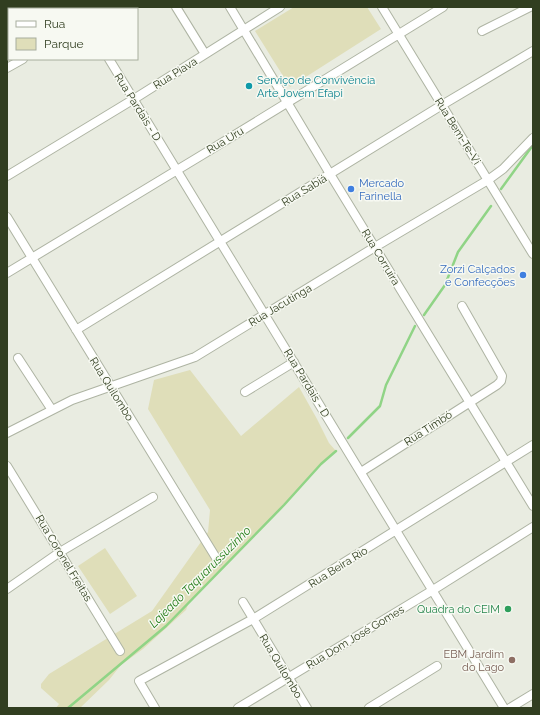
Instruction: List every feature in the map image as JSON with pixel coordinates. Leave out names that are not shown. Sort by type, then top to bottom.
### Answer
[{"type":"street","points":[[176,7],[205,54]]},
{"type":"street","name":"Rua Corruíra","points":[[230,7],[330,174],[533,506]]},
{"type":"street","name":"Rua Piava","points":[[7,176],[134,99],[280,7]]},
{"type":"street","name":"Rua Bem-Te-Vi","points":[[382,7],[533,254]]},
{"type":"street","name":"Rua Uru","points":[[7,273],[443,7]]},
{"type":"street","points":[[482,31],[530,7]]},
{"type":"street","name":"Rua Sabiá","points":[[76,330],[442,105],[533,51]]},
{"type":"street","points":[[7,68],[21,60]]},
{"type":"street","name":"Rua Pardais - D","points":[[110,60],[504,708]]},
{"type":"street","name":"Rua Jacutinga","points":[[7,433],[72,400],[195,357],[488,180],[503,169],[533,138]]},
{"type":"street","name":"Rua Quilombo","points":[[7,217],[218,561]]},
{"type":"street","name":"Rua Timbó","points":[[361,472],[501,381],[502,376],[462,306]]},
{"type":"street","points":[[18,358],[52,410]]},
{"type":"street","points":[[245,392],[294,362]]},
{"type":"street","name":"Rua Beira Rio","points":[[155,708],[139,681],[253,619],[533,445]]},
{"type":"street","name":"Rua Coronel Freitas","points":[[7,466],[120,651]]},
{"type":"street","points":[[7,589],[60,552],[153,497]]},
{"type":"street","name":"Rua Dom José Gomes","points":[[238,708],[533,527]]},
{"type":"street","name":"Rua Quilombo","points":[[243,602],[307,708]]},
{"type":"street","points":[[369,708],[437,666]]},
{"type":"street","points":[[510,708],[533,694]]},
{"type":"green space","points":[[294,7],[367,7],[381,29],[290,87],[255,31]]},
{"type":"green space","points":[[190,370],[241,436],[299,387],[329,443],[336,451],[321,464],[284,505],[189,602],[186,610],[143,649],[121,665],[109,680],[80,708],[56,708],[59,704],[41,688],[41,684],[49,674],[152,611],[208,532],[210,510],[148,409],[154,380]]},
{"type":"green space","points":[[105,548],[137,596],[110,614],[78,566]]},
{"type":"waterway","name":"Lajeado Taquarussuzinho","points":[[501,189],[533,145]]},
{"type":"waterway","name":"Lajeado Taquarussuzinho","points":[[424,315],[445,285],[458,252],[491,206]]},
{"type":"waterway","name":"Lajeado Taquarussuzinho","points":[[348,438],[380,406],[386,385],[415,326]]},
{"type":"waterway","name":"Lajeado Taquarussuzinho","points":[[68,708],[166,626],[284,505],[321,464],[336,451]]},
{"type":"place","name":"Serviço de Convivência Arte Jovem Efapi","points":[[249,86]]},
{"type":"place","name":"Mercado Farinella","points":[[351,189]]},
{"type":"place","name":"Zorzi Calçados e Confecções","points":[[523,275]]},
{"type":"place","name":"Quadra do CEIM","points":[[508,609]]},
{"type":"place","name":"EBM Jardim do Lago","points":[[512,660]]}]
